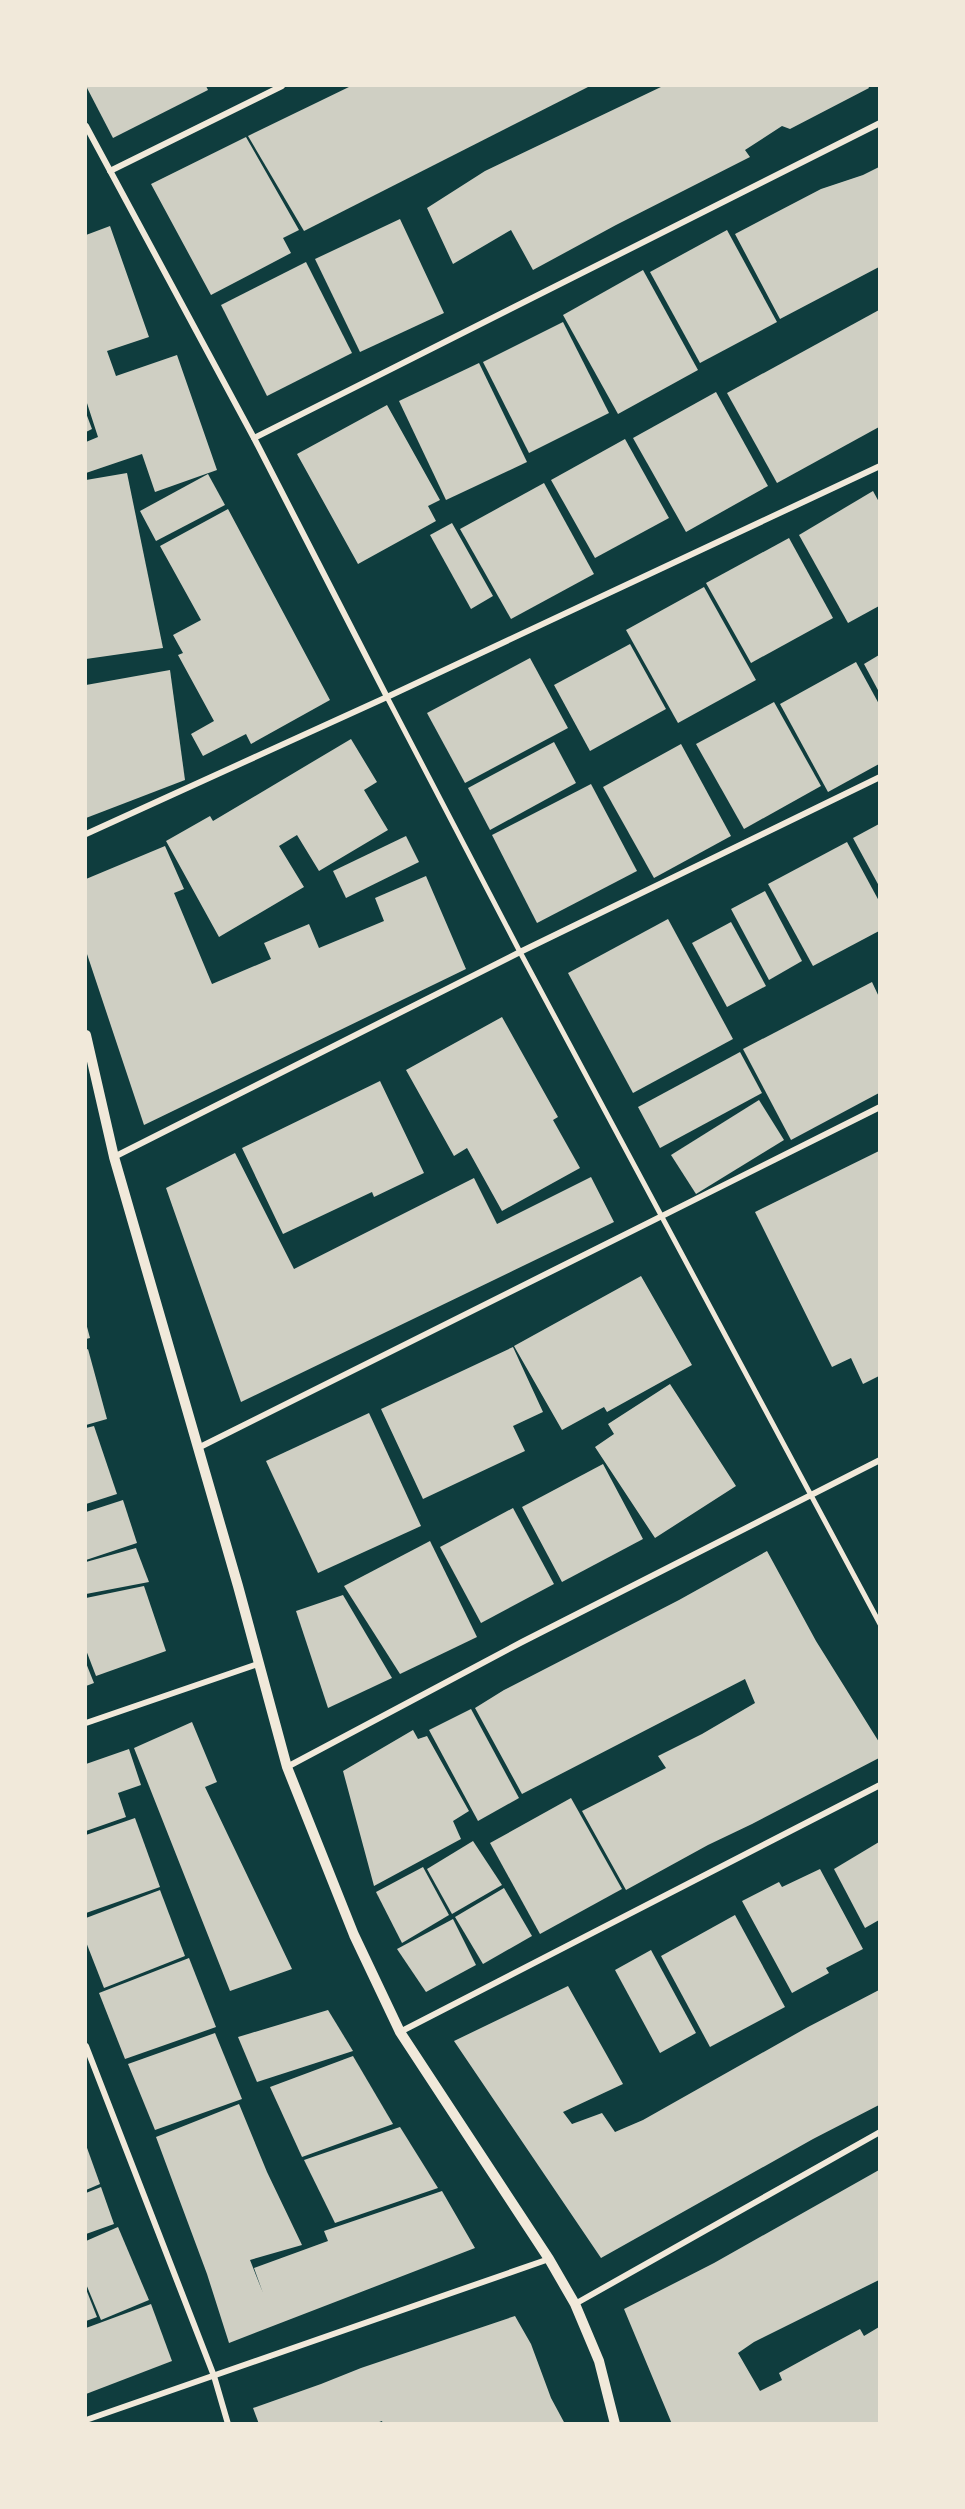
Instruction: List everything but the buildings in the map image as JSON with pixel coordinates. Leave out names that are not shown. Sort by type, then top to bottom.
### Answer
[{"type":"street","points":[[110,171],[282,86]]},
{"type":"street","points":[[254,438],[879,123]]},
{"type":"street","points":[[86,126],[254,438],[520,952],[879,1624]]},
{"type":"street","points":[[86,834],[387,697],[879,466]]},
{"type":"street","points":[[114,1156],[520,952],[879,777]]},
{"type":"street","points":[[86,1035],[114,1156],[287,1767],[354,1935],[400,2032],[549,2259],[575,2304],[599,2361],[615,2424]]},
{"type":"street","points":[[198,1448],[879,1107]]},
{"type":"street","points":[[287,1767],[522,1642],[879,1460]]},
{"type":"street","points":[[86,1723],[258,1664]]},
{"type":"street","points":[[400,2032],[879,1785]]},
{"type":"street","points":[[86,2046],[214,2376],[228,2424]]},
{"type":"street","points":[[575,2304],[879,2133]]},
{"type":"street","points":[[86,2420],[549,2259]]}]
